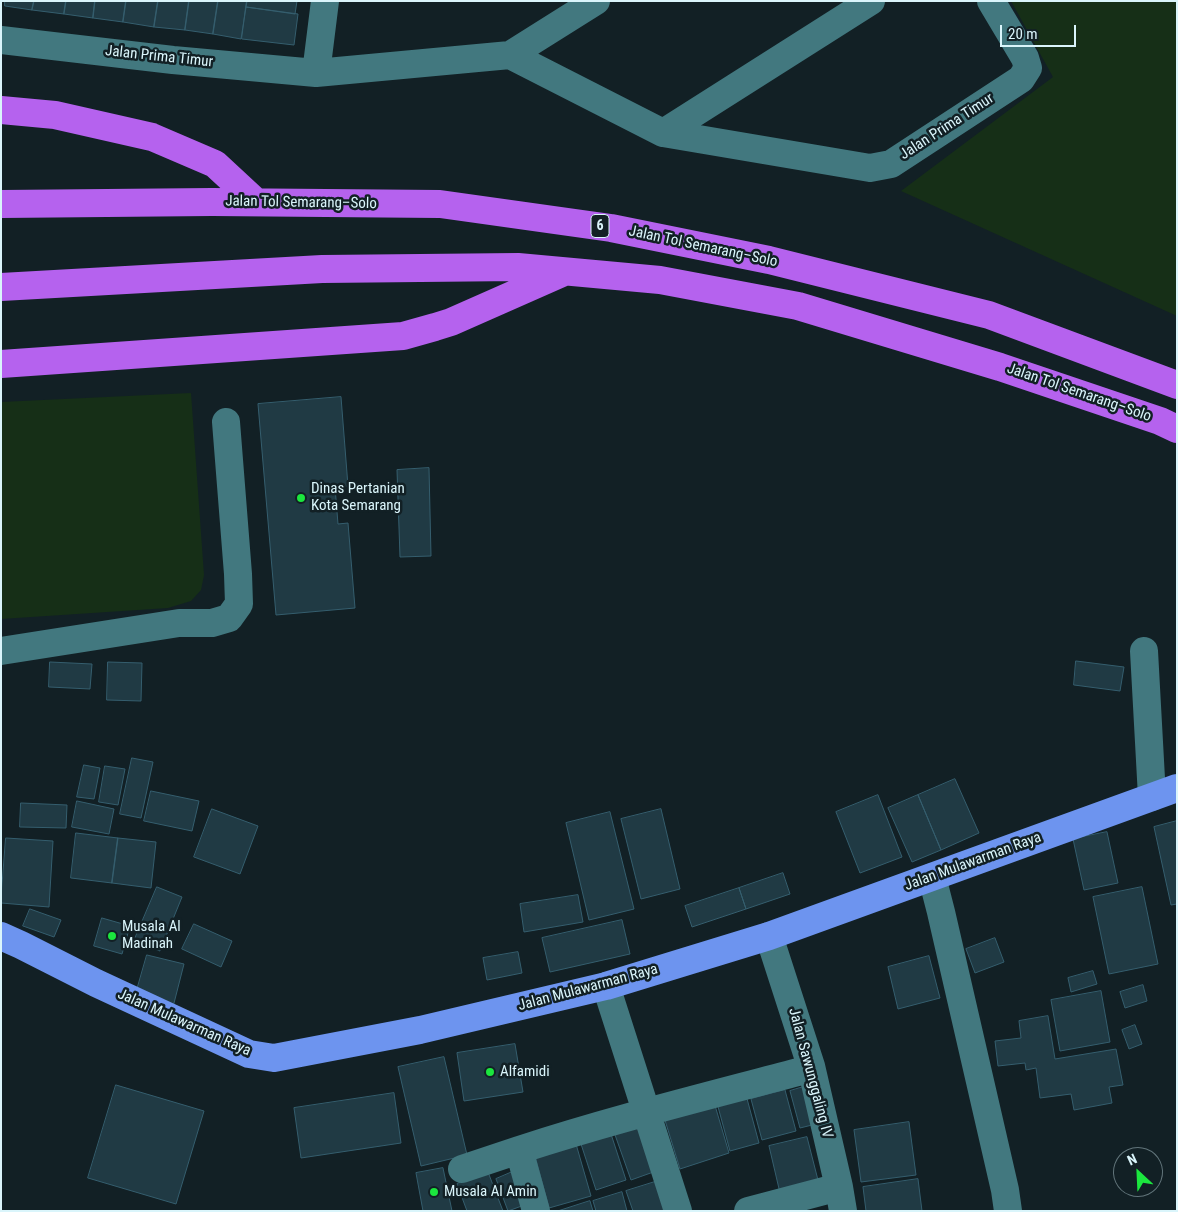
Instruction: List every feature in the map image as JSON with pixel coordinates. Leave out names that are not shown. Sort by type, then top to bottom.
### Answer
[{"type":"highway","points":[[1,110],[54,116],[152,136],[215,164],[256,202]]},
{"type":"highway","name":"Jalan Tol Semarang–Solo","points":[[1,204],[212,202],[440,204],[611,228],[769,260],[989,315],[1177,385]]},
{"type":"highway","name":"Jalan Tol Semarang–Solo","points":[[1,287],[322,269],[518,267],[660,280],[798,306],[1000,366],[1160,421],[1177,429]]},
{"type":"highway","points":[[1,364],[403,336],[450,322],[566,271]]},
{"type":"main road","name":"Jalan Mulawarman Raya","points":[[1,936],[96,983],[249,1054],[274,1058],[420,1030],[606,986],[769,936],[1177,788]]},
{"type":"street","points":[[316,73],[325,1]]},
{"type":"street","name":"Jalan Prima Timur","points":[[1,40],[174,60],[316,73],[510,55],[596,1]]},
{"type":"street","points":[[663,133],[871,1]]},
{"type":"street","name":"Jalan Prima Timur","points":[[510,55],[663,133],[870,168],[891,164],[1021,79],[1028,68],[1025,58],[991,1]]},
{"type":"street","points":[[1,650],[179,623],[212,623],[229,618],[239,604],[239,589],[226,422]]},
{"type":"street","points":[[1144,651],[1152,797]]},
{"type":"street","points":[[932,877],[1005,1190],[1008,1211]]},
{"type":"street","name":"Jalan Sawunggaling IV","points":[[769,936],[811,1066],[841,1199]]},
{"type":"street","points":[[606,986],[678,1211]]},
{"type":"street","points":[[462,1170],[568,1134],[646,1111],[798,1072]]},
{"type":"street","points":[[519,1150],[536,1211]]},
{"type":"street","points":[[748,1211],[841,1199]]},
{"type":"green space","points":[[1011,1],[1177,1],[1177,316],[901,191],[1053,77]]},
{"type":"green space","points":[[191,393],[204,575],[201,590],[191,601],[168,608],[1,619],[1,402]]},
{"type":"building","points":[[5,1],[34,1],[32,10],[5,6]]},
{"type":"building","points":[[34,1],[66,1],[64,14],[32,10]]},
{"type":"building","points":[[66,1],[95,1],[93,18],[64,14]]},
{"type":"building","points":[[95,1],[126,1],[123,22],[93,18]]},
{"type":"building","points":[[126,1],[158,1],[154,27],[123,22]]},
{"type":"building","points":[[158,1],[189,1],[185,30],[154,27]]},
{"type":"building","points":[[189,1],[218,1],[213,34],[185,30]]},
{"type":"building","points":[[218,1],[247,1],[241,39],[213,34]]},
{"type":"building","points":[[247,1],[297,1],[295,14],[246,7]]},
{"type":"building","points":[[246,7],[298,14],[294,45],[242,39]]},
{"type":"building","name":"Dinas Pertanian Kota Semarang","points":[[341,397],[348,486],[335,487],[338,524],[348,523],[355,608],[276,615],[258,404]]},
{"type":"building","points":[[429,468],[431,556],[400,557],[397,470]]},
{"type":"building","points":[[1076,661],[1124,667],[1120,691],[1074,685]]},
{"type":"building","points":[[50,662],[92,664],[90,689],[49,687]]},
{"type":"building","points":[[108,662],[142,663],[141,701],[107,700]]},
{"type":"building","points":[[132,758],[153,762],[141,818],[120,814]]},
{"type":"building","points":[[84,765],[100,768],[94,799],[77,797]]},
{"type":"building","points":[[105,766],[125,769],[118,805],[99,802]]},
{"type":"building","points":[[955,779],[979,833],[941,850],[918,795]]},
{"type":"building","points":[[151,791],[199,801],[192,831],[144,821]]},
{"type":"building","points":[[878,795],[902,857],[860,873],[836,812]]},
{"type":"building","points":[[918,795],[941,850],[912,862],[888,808]]},
{"type":"building","points":[[77,801],[114,809],[109,834],[72,827]]},
{"type":"building","points":[[21,803],[67,805],[66,828],[20,827]]},
{"type":"building","points":[[212,809],[258,826],[240,874],[194,857]]},
{"type":"building","points":[[661,809],[680,889],[641,899],[621,819]]},
{"type":"building","points":[[610,812],[634,909],[589,920],[566,823]]},
{"type":"building","points":[[1177,821],[1177,904],[1171,905],[1154,827]]},
{"type":"building","points":[[1107,832],[1118,883],[1084,890],[1073,839]]},
{"type":"building","points":[[76,833],[118,838],[112,883],[71,878]]},
{"type":"building","points":[[6,838],[53,841],[49,907],[1,903]]},
{"type":"building","points":[[118,838],[156,842],[151,888],[112,883]]},
{"type":"building","points":[[783,873],[790,894],[746,909],[739,888]]},
{"type":"building","points":[[157,887],[182,897],[160,951],[134,941]]},
{"type":"building","points":[[1142,887],[1158,964],[1109,974],[1093,897]]},
{"type":"building","points":[[739,888],[746,909],[692,927],[685,906]]},
{"type":"building","points":[[578,895],[583,922],[524,932],[520,904]]},
{"type":"building","points":[[30,909],[61,920],[54,937],[23,926]]},
{"type":"building","name":"Musala Al Madinah","points":[[102,918],[130,926],[122,954],[94,946]]},
{"type":"building","points":[[622,920],[630,954],[550,972],[542,938]]},
{"type":"building","points":[[194,924],[232,941],[221,967],[182,949]]},
{"type":"building","points":[[995,938],[1004,962],[975,973],[966,949]]},
{"type":"building","points":[[518,952],[522,973],[487,980],[483,958]]},
{"type":"building","points":[[147,955],[184,964],[173,1007],[135,997]]},
{"type":"building","points":[[929,956],[940,998],[898,1009],[888,967]]},
{"type":"building","points":[[1093,971],[1097,984],[1071,992],[1068,978]]},
{"type":"building","points":[[1143,985],[1147,1001],[1125,1008],[1120,992]]},
{"type":"building","points":[[1101,991],[1110,1042],[1060,1051],[1051,1000]]},
{"type":"building","points":[[1048,1016],[1055,1059],[1116,1049],[1123,1085],[1109,1087],[1112,1103],[1074,1110],[1071,1094],[1040,1098],[1036,1068],[1026,1070],[1025,1063],[998,1066],[995,1041],[1021,1038],[1019,1021]]},
{"type":"building","points":[[1135,1025],[1142,1044],[1129,1049],[1122,1030]]},
{"type":"building","name":"Alfamidi","points":[[515,1044],[523,1092],[464,1101],[457,1053]]},
{"type":"building","points":[[444,1057],[467,1155],[421,1166],[398,1067]]},
{"type":"building","points":[[116,1085],[204,1111],[176,1204],[88,1178]]},
{"type":"building","points":[[810,1085],[820,1123],[800,1128],[790,1091]]},
{"type":"building","points":[[785,1090],[796,1131],[762,1140],[751,1099]]},
{"type":"building","points":[[394,1093],[401,1143],[301,1158],[294,1108]]},
{"type":"building","points":[[746,1095],[759,1143],[730,1151],[717,1103]]},
{"type":"building","points":[[714,1102],[729,1153],[680,1169],[664,1117]]},
{"type":"building","points":[[909,1122],[916,1175],[861,1182],[854,1130]]},
{"type":"building","points":[[641,1123],[659,1170],[631,1180],[614,1132]]},
{"type":"building","points":[[611,1134],[626,1180],[596,1190],[581,1144]]},
{"type":"building","points":[[807,1137],[819,1184],[780,1193],[769,1146]]},
{"type":"building","points":[[576,1144],[591,1196],[549,1208],[535,1156]]},
{"type":"building","name":"Musala Al Amin","points":[[443,1168],[452,1211],[423,1211],[416,1173]]},
{"type":"building","points":[[517,1170],[530,1203],[508,1211],[496,1179]]},
{"type":"building","points":[[488,1172],[503,1211],[467,1211],[457,1184]]},
{"type":"building","points":[[918,1179],[922,1211],[866,1211],[863,1187]]},
{"type":"building","points":[[658,1181],[667,1211],[633,1211],[626,1191]]},
{"type":"building","points":[[622,1192],[627,1211],[596,1211],[593,1201]]},
{"type":"building","points":[[590,1201],[593,1211],[558,1211]]},
{"type":"place","name":"Dinas Pertanian Kota Semarang","points":[[301,498]]},
{"type":"place","name":"Musala Al Madinah","points":[[112,936]]},
{"type":"place","name":"Alfamidi","points":[[490,1072]]},
{"type":"place","name":"Musala Al Amin","points":[[434,1192]]}]
